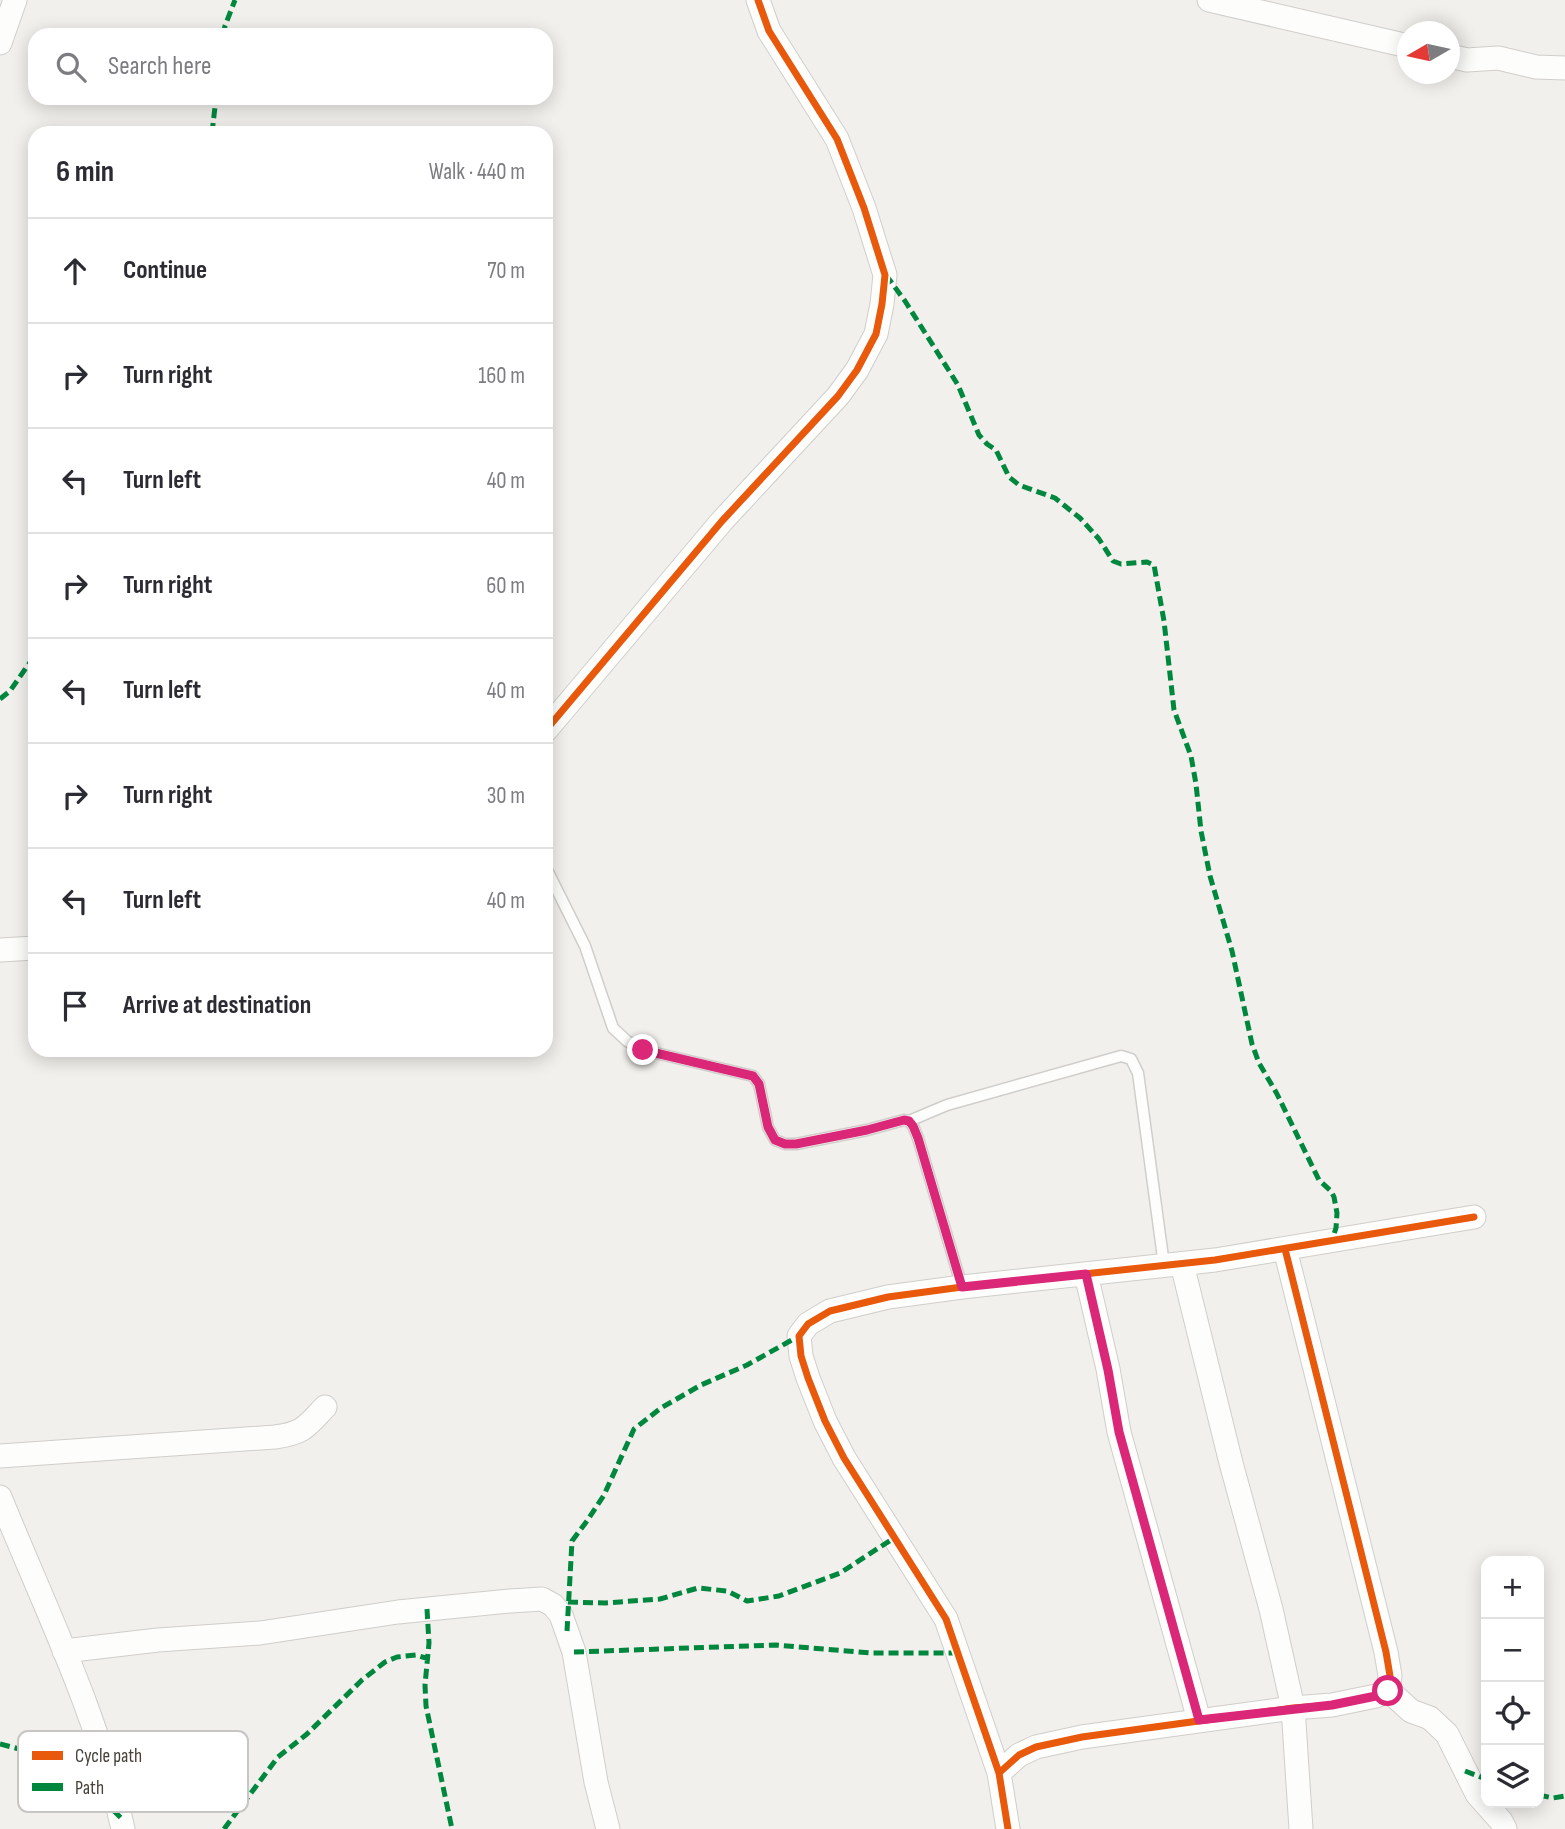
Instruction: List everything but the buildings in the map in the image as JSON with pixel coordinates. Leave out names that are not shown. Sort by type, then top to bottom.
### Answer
[{"type":"street","points":[[0,43],[15,0]]},
{"type":"street","points":[[553,722],[722,521],[838,396],[857,370],[876,334],[885,275],[864,208],[837,139],[769,31],[758,0]]},
{"type":"street","points":[[1209,0],[1397,43]]},
{"type":"street","points":[[1460,58],[1498,58],[1536,67],[1565,68]]},
{"type":"street","points":[[0,950],[28,948]]},
{"type":"street","points":[[1009,1829],[999,1773],[946,1619],[831,1433],[808,1378],[801,1356],[799,1336],[808,1324],[830,1311],[888,1297],[1173,1265],[1474,1217]]},
{"type":"street","points":[[999,1773],[1019,1755],[1036,1747],[1082,1737],[1332,1705],[1376,1696],[1388,1690],[1390,1676],[1386,1652],[1285,1249]]},
{"type":"street","points":[[1173,1265],[1231,1463],[1293,1708],[1301,1829]]},
{"type":"street","points":[[1086,1274],[1119,1432],[1199,1720]]},
{"type":"street","points":[[0,1456],[295,1434],[306,1427],[325,1407]]},
{"type":"street","points":[[0,1497],[95,1731]]},
{"type":"street","points":[[64,1651],[158,1640],[260,1633],[398,1612],[542,1599],[553,1605],[561,1615],[574,1652],[596,1782],[608,1829]]},
{"type":"street","points":[[1388,1690],[1411,1711],[1430,1718],[1447,1734],[1477,1794],[1505,1829]]},
{"type":"street","points":[[118,1812],[123,1829]]},
{"type":"lane","points":[[553,882],[585,946],[613,1028],[627,1041],[643,1050],[753,1076],[759,1084],[768,1127],[775,1140],[785,1144],[909,1121],[947,1105],[1121,1056],[1131,1059],[1138,1073],[1173,1265]]},
{"type":"lane","points":[[909,1121],[918,1138],[962,1287]]},
{"type":"marked path","points":[[225,28],[235,0]]},
{"type":"marked path","points":[[213,126],[215,105]]},
{"type":"marked path","points":[[886,275],[958,385],[979,435],[996,450],[1009,477],[1019,485],[1055,498],[1080,518],[1099,539],[1113,561],[1121,564],[1147,562],[1154,565],[1164,621],[1174,710],[1191,756],[1210,876],[1232,951],[1252,1044],[1259,1063],[1319,1180],[1334,1197],[1337,1213],[1332,1240]]},
{"type":"marked path","points":[[0,699],[10,691],[28,665]]},
{"type":"marked path","points":[[567,1631],[572,1541],[604,1495],[634,1429],[661,1408],[701,1385],[747,1365],[799,1336]]},
{"type":"marked path","points":[[568,1602],[605,1603],[660,1599],[698,1588],[727,1591],[747,1601],[779,1596],[840,1573],[894,1538]]},
{"type":"marked path","points":[[427,1609],[429,1643],[426,1706],[452,1829]]},
{"type":"marked path","points":[[574,1652],[776,1645],[871,1653],[959,1653]]},
{"type":"marked path","points":[[248,1797],[278,1757],[385,1662],[397,1657],[416,1655],[429,1659]]},
{"type":"marked path","points":[[0,1744],[18,1749]]},
{"type":"marked path","points":[[1465,1771],[1481,1777]]},
{"type":"marked path","points":[[1544,1796],[1565,1796]]},
{"type":"marked path","points":[[115,1812],[121,1818]]},
{"type":"marked path","points":[[224,1829],[237,1812]]},
{"type":"cycle path","points":[[553,722],[722,521],[838,396],[857,370],[876,334],[885,275],[864,208],[837,139],[769,31],[758,0]]},
{"type":"cycle path","points":[[1008,1829],[999,1773],[946,1619],[844,1458],[825,1421],[801,1356],[799,1336],[808,1324],[830,1311],[888,1297],[1215,1260],[1474,1217]]},
{"type":"cycle path","points":[[999,1773],[1019,1755],[1036,1747],[1082,1737],[1332,1705],[1388,1691],[1390,1676],[1386,1652],[1285,1249]]},
{"type":"route","points":[[643,1050],[753,1076],[759,1084],[768,1127],[775,1140],[785,1144],[909,1121],[918,1138],[962,1287],[1086,1274],[1119,1432],[1199,1720],[1332,1705],[1388,1691]]}]
